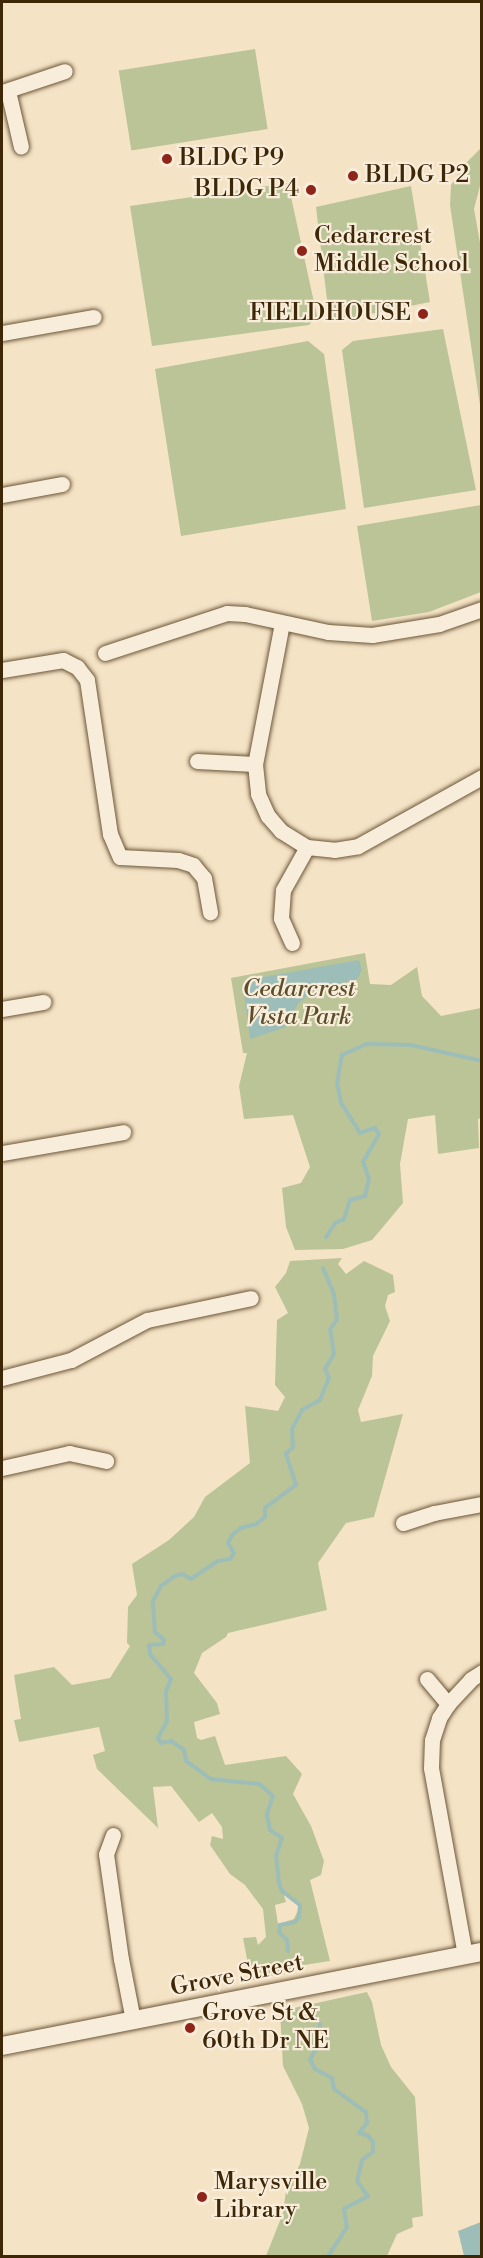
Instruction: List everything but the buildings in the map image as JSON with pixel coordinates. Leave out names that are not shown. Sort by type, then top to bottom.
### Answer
[{"type":"street","points":[[21,147],[5,91],[65,71]]},
{"type":"street","points":[[2,333],[94,316]]},
{"type":"street","points":[[2,495],[62,484]]},
{"type":"street","points":[[105,653],[227,614],[245,614],[328,632],[372,635],[439,624],[482,609]]},
{"type":"street","points":[[282,623],[255,764],[258,794],[268,816],[281,831],[307,847],[334,850],[358,846],[482,777]]},
{"type":"street","points":[[2,670],[63,660],[76,667],[87,680],[110,834],[120,857],[178,860],[193,865],[204,878],[210,912]]},
{"type":"street","points":[[197,761],[255,764]]},
{"type":"street","points":[[292,943],[281,918],[283,890],[307,847]]},
{"type":"street","points":[[2,1009],[43,1002]]},
{"type":"street","points":[[2,1153],[123,1132]]},
{"type":"street","points":[[2,1378],[71,1360],[147,1320],[251,1298]]},
{"type":"street","points":[[2,1468],[69,1453],[106,1461]]},
{"type":"street","points":[[403,1523],[434,1513],[482,1504]]},
{"type":"street","points":[[473,1953],[431,1768],[432,1740],[439,1718],[448,1704],[471,1679],[482,1672]]},
{"type":"street","points":[[427,1679],[448,1704]]},
{"type":"street","points":[[113,1834],[106,1854],[121,1959],[134,2020]]},
{"type":"street","name":"Grove Street","points":[[2,2046],[473,1953]]},
{"type":"green space","points":[[255,49],[268,129],[131,151],[119,71]]},
{"type":"green space","points":[[481,148],[481,182],[474,209],[482,254],[481,412],[450,205],[451,185],[467,162]]},
{"type":"green space","points":[[288,183],[317,316],[309,325],[152,346],[130,206]]},
{"type":"green space","points":[[411,186],[430,302],[336,321],[328,308],[316,207]]},
{"type":"green space","points":[[443,329],[476,490],[364,508],[342,350],[353,341]]},
{"type":"green space","points":[[308,341],[324,354],[346,509],[181,536],[155,369]]},
{"type":"green space","points":[[481,505],[481,592],[429,612],[372,621],[357,526]]},
{"type":"green space","name":"Cedarcrest Vista Park","points":[[365,953],[370,984],[391,985],[417,967],[422,996],[441,1016],[481,1008],[482,1118],[478,1119],[479,1148],[438,1154],[435,1115],[408,1119],[400,1164],[403,1203],[372,1240],[343,1249],[295,1250],[286,1227],[282,1188],[301,1183],[310,1167],[293,1115],[244,1119],[239,1086],[247,1053],[243,1053],[231,978]]},
{"type":"green space","points":[[342,1258],[338,1264],[346,1274],[364,1261],[393,1275],[395,1292],[388,1295],[385,1306],[390,1321],[373,1356],[372,1376],[358,1410],[361,1422],[403,1414],[374,1517],[346,1523],[318,1563],[327,1610],[228,1633],[226,1637],[202,1653],[194,1673],[217,1703],[220,1714],[194,1722],[197,1738],[201,1740],[215,1736],[225,1765],[286,1756],[302,1774],[293,1794],[311,1826],[324,1861],[321,1875],[310,1880],[330,1961],[291,1967],[290,1972],[251,1980],[243,1938],[256,1937],[258,1945],[266,1937],[263,1909],[245,1885],[230,1874],[210,1845],[212,1836],[223,1839],[222,1827],[212,1813],[199,1822],[171,1786],[153,1787],[158,1828],[97,1769],[93,1755],[105,1751],[99,1727],[19,1742],[14,1720],[21,1719],[14,1675],[54,1667],[72,1685],[110,1678],[130,1646],[127,1643],[128,1607],[137,1595],[132,1564],[169,1540],[194,1517],[205,1497],[250,1463],[245,1406],[278,1411],[285,1397],[275,1385],[277,1320],[288,1313],[275,1287],[286,1273],[290,1261]],"holes":[[[284,1895],[298,1904],[294,1919],[278,1924],[275,1905],[286,1902]]]},
{"type":"green space","points":[[367,1992],[372,2002],[381,2045],[391,2067],[415,2097],[423,2216],[412,2218],[413,2227],[397,2234],[387,2256],[266,2256],[283,2213],[286,2191],[300,2164],[309,2128],[302,2104],[283,2066],[280,2011]]},
{"type":"water","points":[[359,960],[362,970],[357,980],[318,987],[298,1004],[286,1027],[250,1039],[243,985],[252,979]]},
{"type":"water","points":[[481,2222],[481,2256],[464,2256],[458,2231]]},
{"type":"waterway","points":[[326,1237],[335,1223],[344,1219],[350,1200],[365,1196],[369,1179],[363,1162],[379,1134],[375,1128],[360,1133],[341,1103],[337,1083],[342,1055],[367,1044],[411,1045],[482,1061]]},
{"type":"waterway","points":[[288,1951],[287,1940],[279,1932],[280,1925],[295,1922],[299,1917],[300,1905],[282,1891],[279,1883],[276,1856],[282,1838],[270,1830],[267,1814],[273,1796],[259,1784],[211,1779],[186,1761],[184,1750],[171,1741],[161,1743],[158,1738],[167,1721],[166,1692],[171,1679],[150,1654],[149,1645],[163,1644],[164,1640],[155,1632],[153,1601],[161,1586],[182,1574],[191,1579],[218,1561],[230,1559],[234,1553],[228,1543],[233,1534],[241,1528],[256,1524],[265,1517],[265,1508],[296,1485],[286,1454],[293,1447],[292,1429],[302,1410],[320,1400],[329,1378],[325,1369],[334,1354],[330,1330],[337,1319],[334,1294],[323,1268]]},
{"type":"waterway","points":[[320,2024],[320,2042],[310,2059],[315,2069],[332,2078],[334,2089],[366,2112],[367,2123],[359,2133],[367,2135],[373,2142],[373,2152],[362,2160],[357,2181],[368,2196],[344,2209],[347,2227],[328,2256]]},
{"type":"place","name":"BLDG P9","points":[[167,159]]},
{"type":"place","name":"BLDG P2","points":[[353,176]]},
{"type":"place","name":"BLDG P4","points":[[311,190]]},
{"type":"place","name":"Cedarcrest Middle School","points":[[302,251]]},
{"type":"place","name":"FIELDHOUSE","points":[[423,314]]},
{"type":"place","name":"Grove St & 60th Dr NE","points":[[190,2028]]},
{"type":"place","name":"Marysville Library","points":[[202,2197]]}]
